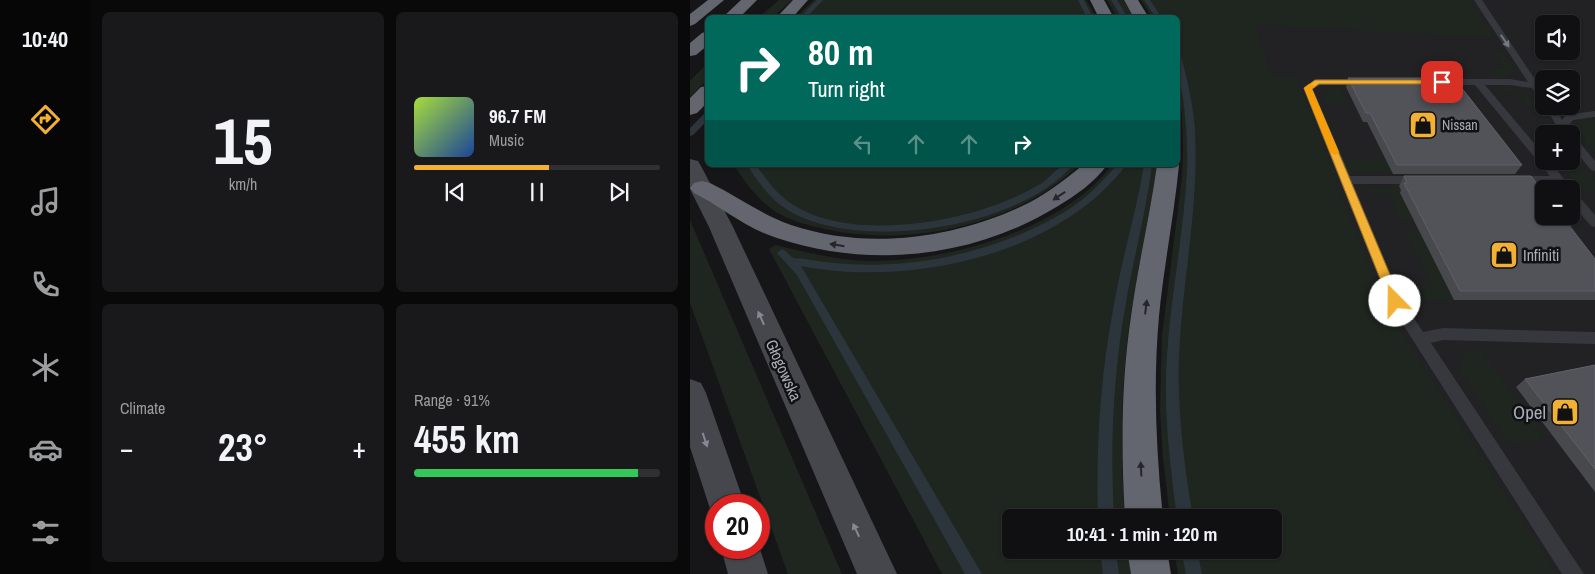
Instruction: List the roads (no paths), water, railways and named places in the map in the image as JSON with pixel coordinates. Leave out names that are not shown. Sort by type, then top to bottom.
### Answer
[{"type":"highway","points":[[690,21],[717,0]]},
{"type":"highway","points":[[733,15],[750,0]]},
{"type":"highway","points":[[1097,0],[1104,15]]},
{"type":"highway","points":[[1131,0],[1140,15]]},
{"type":"highway","points":[[786,15],[799,2]]},
{"type":"highway","points":[[690,51],[705,38]]},
{"type":"highway","points":[[690,109],[705,95]]},
{"type":"highway","points":[[696,177],[721,197],[783,232],[840,246],[885,248],[947,239],[1005,224],[1056,199],[1094,167]]},
{"type":"highway","points":[[1143,509],[1140,459],[1140,372],[1147,299],[1168,167]]},
{"type":"highway","points":[[1149,559],[1151,574]]},
{"type":"main road","name":"Głogowska","points":[[696,177],[877,574]]},
{"type":"main road","points":[[690,394],[722,494]]},
{"type":"main road","points":[[743,559],[748,574]]},
{"type":"lane","points":[[1478,0],[1534,86]]},
{"type":"lane","points":[[1374,82],[1318,82],[1308,88],[1395,301],[1574,574]]},
{"type":"lane","points":[[1421,82],[1510,82],[1534,86]]},
{"type":"lane","points":[[1478,82],[1560,180]]},
{"type":"lane","points":[[1566,125],[1570,117],[1595,114]]},
{"type":"lane","points":[[1580,150],[1595,168]]},
{"type":"lane","points":[[1346,180],[1433,180]]},
{"type":"lane","points":[[1501,180],[1535,182]]},
{"type":"lane","points":[[1580,205],[1595,223]]},
{"type":"lane","points":[[1420,339],[1443,334],[1595,338]]},
{"type":"waterway","points":[[805,15],[820,0]]},
{"type":"waterway","points":[[1081,0],[1088,15]]},
{"type":"waterway","points":[[1114,0],[1123,15]]},
{"type":"waterway","points":[[1147,0],[1157,15]]},
{"type":"waterway","points":[[1180,67],[1187,95],[1191,132],[1191,169],[1189,207],[1176,318],[1172,396],[1184,509]]},
{"type":"waterway","points":[[690,133],[705,118]]},
{"type":"waterway","points":[[752,167],[777,197],[796,211],[826,222],[862,228],[900,228],[939,224],[977,215],[1013,202],[1044,185],[1066,167]]},
{"type":"waterway","points":[[797,261],[842,268],[892,268],[928,264],[1003,245],[1038,231],[1071,213],[1100,191],[1120,167]]},
{"type":"waterway","points":[[1106,509],[1104,458],[1110,368],[1118,309],[1148,167]]},
{"type":"waterway","points":[[782,253],[801,272],[974,574]]},
{"type":"waterway","points":[[1109,559],[1111,574]]},
{"type":"waterway","points":[[1191,559],[1194,574]]},
{"type":"place","name":"Nissan","points":[[1423,125]]},
{"type":"place","name":"Infiniti","points":[[1504,255]]},
{"type":"place","name":"Opel","points":[[1565,412]]}]
